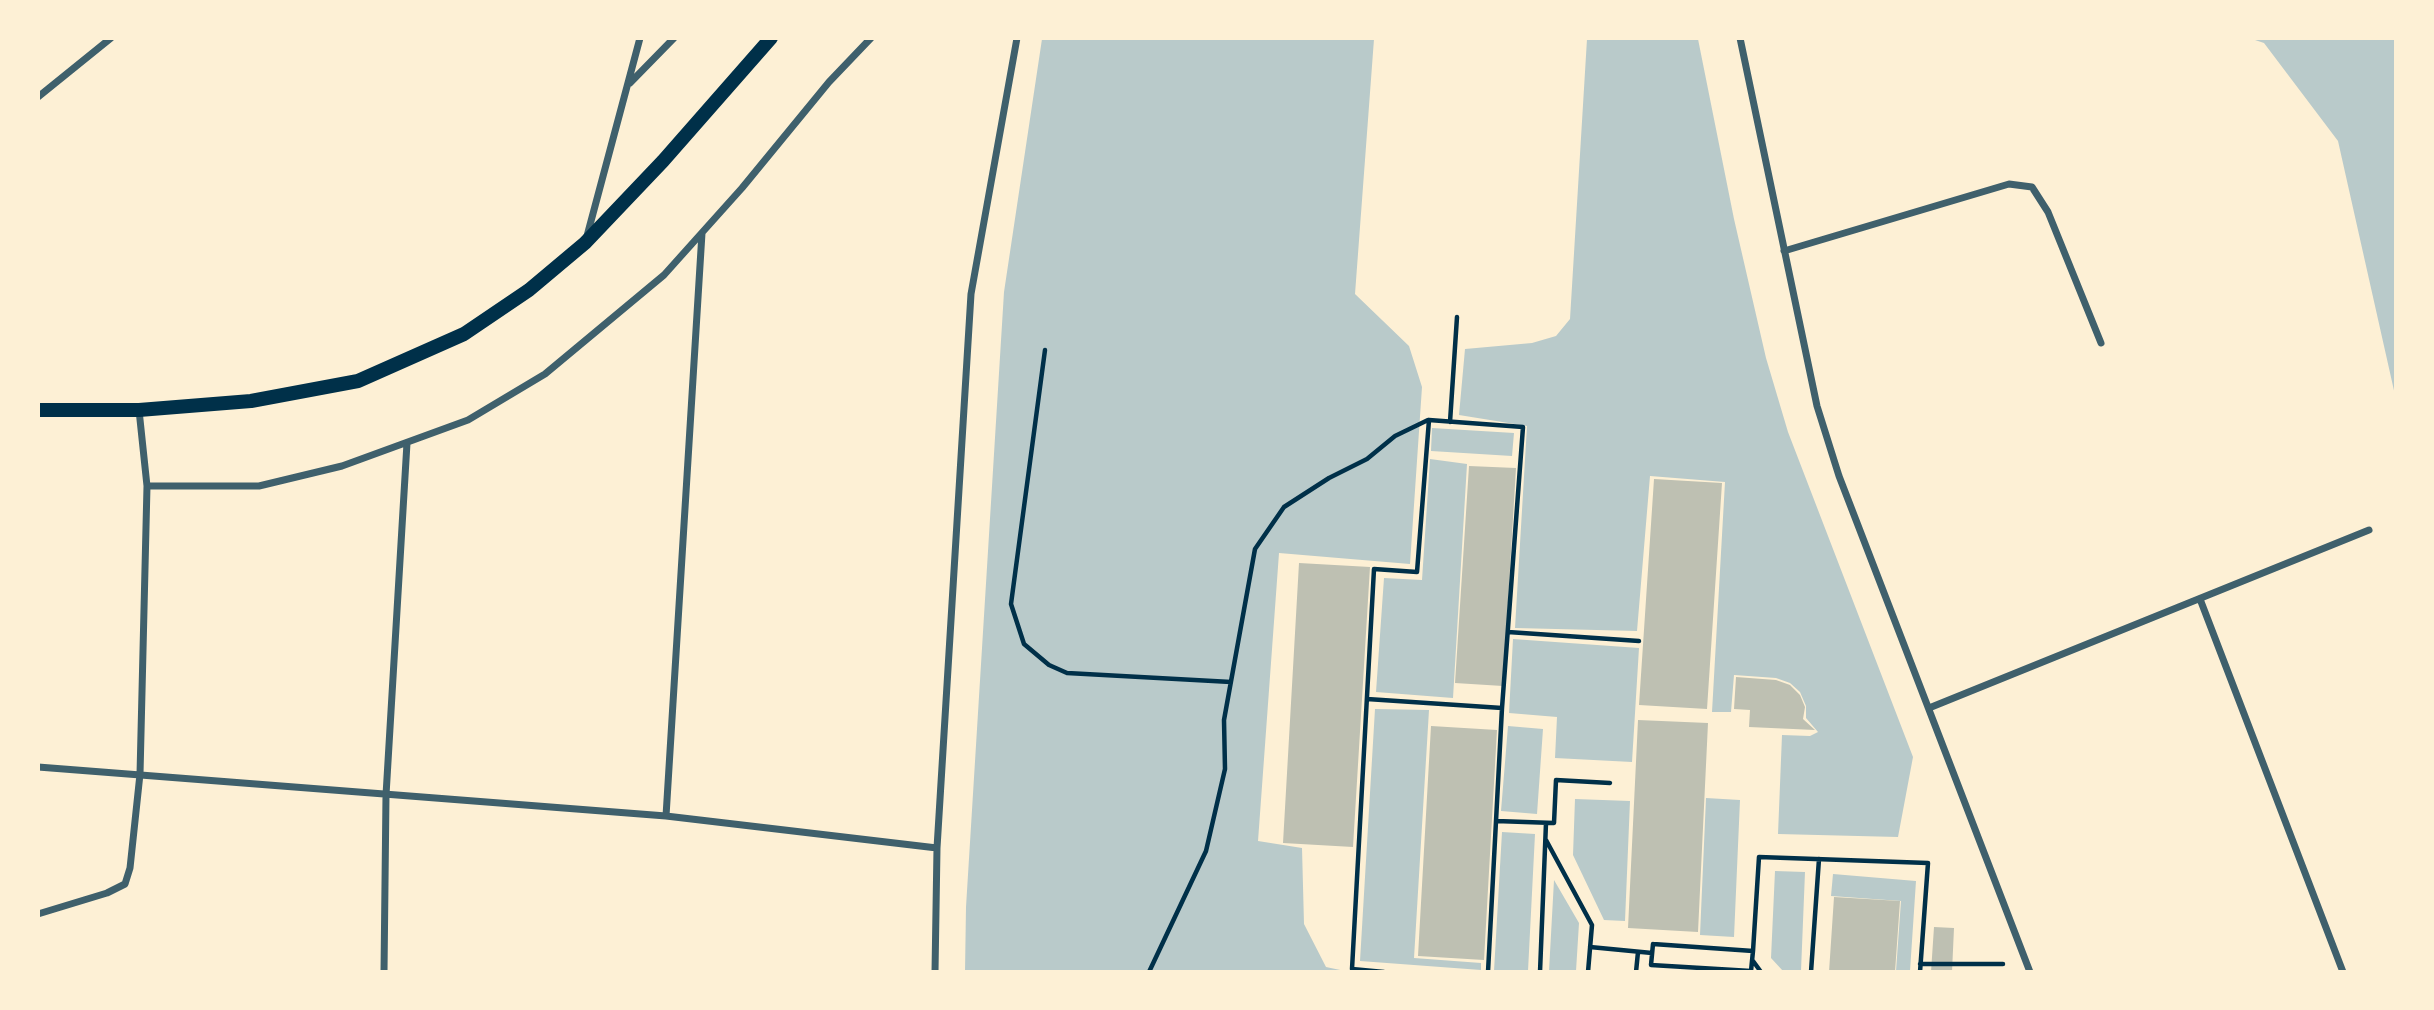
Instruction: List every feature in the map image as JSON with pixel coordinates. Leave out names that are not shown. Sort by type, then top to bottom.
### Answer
[{"type":"main road","points":[[38,410],[139,410],[251,401],[358,381],[464,334],[529,289],[585,243],[663,161],[771,38]]},
{"type":"street","points":[[38,97],[111,38]]},
{"type":"street","points":[[585,243],[640,38]]},
{"type":"street","points":[[629,83],[674,38]]},
{"type":"street","points":[[146,486],[259,486],[342,466],[468,420],[545,374],[664,275],[742,188],[829,82],[871,38]]},
{"type":"street","points":[[935,971],[937,848],[971,294],[1017,38]]},
{"type":"street","points":[[1740,38],[1817,406],[1839,476],[2029,968]]},
{"type":"street","points":[[1784,251],[2009,184],[2032,187],[2048,212],[2101,343]]},
{"type":"street","points":[[666,816],[702,232]]},
{"type":"street","points":[[38,914],[125,884],[130,868],[139,774],[146,486],[139,410]]},
{"type":"street","points":[[384,971],[386,795],[407,443]]},
{"type":"street","points":[[1929,708],[2369,530]]},
{"type":"street","points":[[2200,599],[2343,971]]},
{"type":"street","points":[[38,767],[666,816],[937,848]]},
{"type":"path","points":[[1450,422],[1457,317]]},
{"type":"path","points":[[1045,350],[1011,604],[1024,644],[1049,666],[1067,673],[1231,682]]},
{"type":"path","points":[[1384,971],[1351,970],[1374,569],[1417,572],[1429,420]]},
{"type":"path","points":[[1149,971],[1206,851],[1226,769],[1224,720],[1255,549],[1284,507],[1367,458],[1395,436],[1429,420],[1523,427],[1502,708],[1488,971]]},
{"type":"path","points":[[1508,632],[1639,641]]},
{"type":"path","points":[[1367,699],[1502,708]]},
{"type":"path","points":[[1496,821],[1554,823],[1556,780],[1610,783]]},
{"type":"path","points":[[1540,971],[1546,823]]},
{"type":"path","points":[[1545,840],[1592,925],[1588,971]]},
{"type":"path","points":[[1753,951],[1653,944],[1651,965],[1695,970],[1752,971],[1759,857],[1928,863],[1920,971]]},
{"type":"path","points":[[1811,971],[1819,859]]},
{"type":"path","points":[[1590,947],[1652,953]]},
{"type":"path","points":[[1636,971],[1638,952]]},
{"type":"path","points":[[1752,960],[1761,971]]},
{"type":"path","points":[[1920,964],[2029,968]]},
{"type":"shaded area","points":[[1042,39],[1374,39],[1355,294],[1409,346],[1422,387],[1410,564],[1279,553],[1258,841],[1302,848],[1304,924],[1326,967],[1345,971],[965,972],[966,907],[1004,292]]},
{"type":"shaded area","points":[[1587,39],[1698,39],[1734,219],[1766,358],[1788,432],[1913,757],[1898,837],[1778,834],[1782,735],[1810,736],[1818,732],[1806,718],[1806,706],[1800,692],[1790,683],[1776,678],[1734,675],[1731,712],[1712,712],[1725,482],[1650,476],[1637,631],[1515,628],[1527,426],[1459,415],[1465,349],[1532,343],[1556,336],[1570,319]]},
{"type":"shaded area","points":[[2252,39],[2395,39],[2395,395],[2338,141],[2264,43]]},
{"type":"shaded area","points":[[1432,428],[1514,433],[1512,456],[1431,451]]},
{"type":"shaded area","points":[[1430,459],[1467,464],[1453,698],[1376,692],[1384,578],[1422,580]]},
{"type":"shaded area","points":[[1513,639],[1639,648],[1632,762],[1555,758],[1557,717],[1509,713]]},
{"type":"shaded area","points":[[1375,709],[1429,710],[1414,958],[1481,963],[1481,970],[1360,961]]},
{"type":"shaded area","points":[[1508,726],[1543,729],[1537,814],[1501,811]]},
{"type":"shaded area","points":[[1706,798],[1740,800],[1734,937],[1700,935]]},
{"type":"shaded area","points":[[1575,799],[1630,801],[1625,921],[1604,920],[1573,855]]},
{"type":"shaded area","points":[[1502,832],[1535,834],[1528,971],[1494,971]]},
{"type":"shaded area","points":[[1775,871],[1805,872],[1801,971],[1783,971],[1771,958]]},
{"type":"shaded area","points":[[1833,874],[1916,881],[1910,971],[1896,971],[1901,901],[1831,896]]},
{"type":"shaded area","points":[[1554,880],[1579,923],[1576,971],[1549,971]]},
{"type":"building","points":[[1469,466],[1516,468],[1503,686],[1455,683]]},
{"type":"building","points":[[1654,479],[1722,483],[1707,709],[1639,705]]},
{"type":"building","points":[[1299,563],[1370,567],[1353,847],[1283,843]]},
{"type":"building","points":[[1736,677],[1776,680],[1790,685],[1800,695],[1805,707],[1803,719],[1815,730],[1749,727],[1750,710],[1734,709]]},
{"type":"building","points":[[1638,720],[1708,723],[1698,932],[1628,928]]},
{"type":"building","points":[[1431,726],[1497,730],[1484,960],[1418,956]]},
{"type":"building","points":[[1834,897],[1900,901],[1895,972],[1829,972]]},
{"type":"building","points":[[1934,927],[1954,928],[1952,972],[1931,972]]}]
